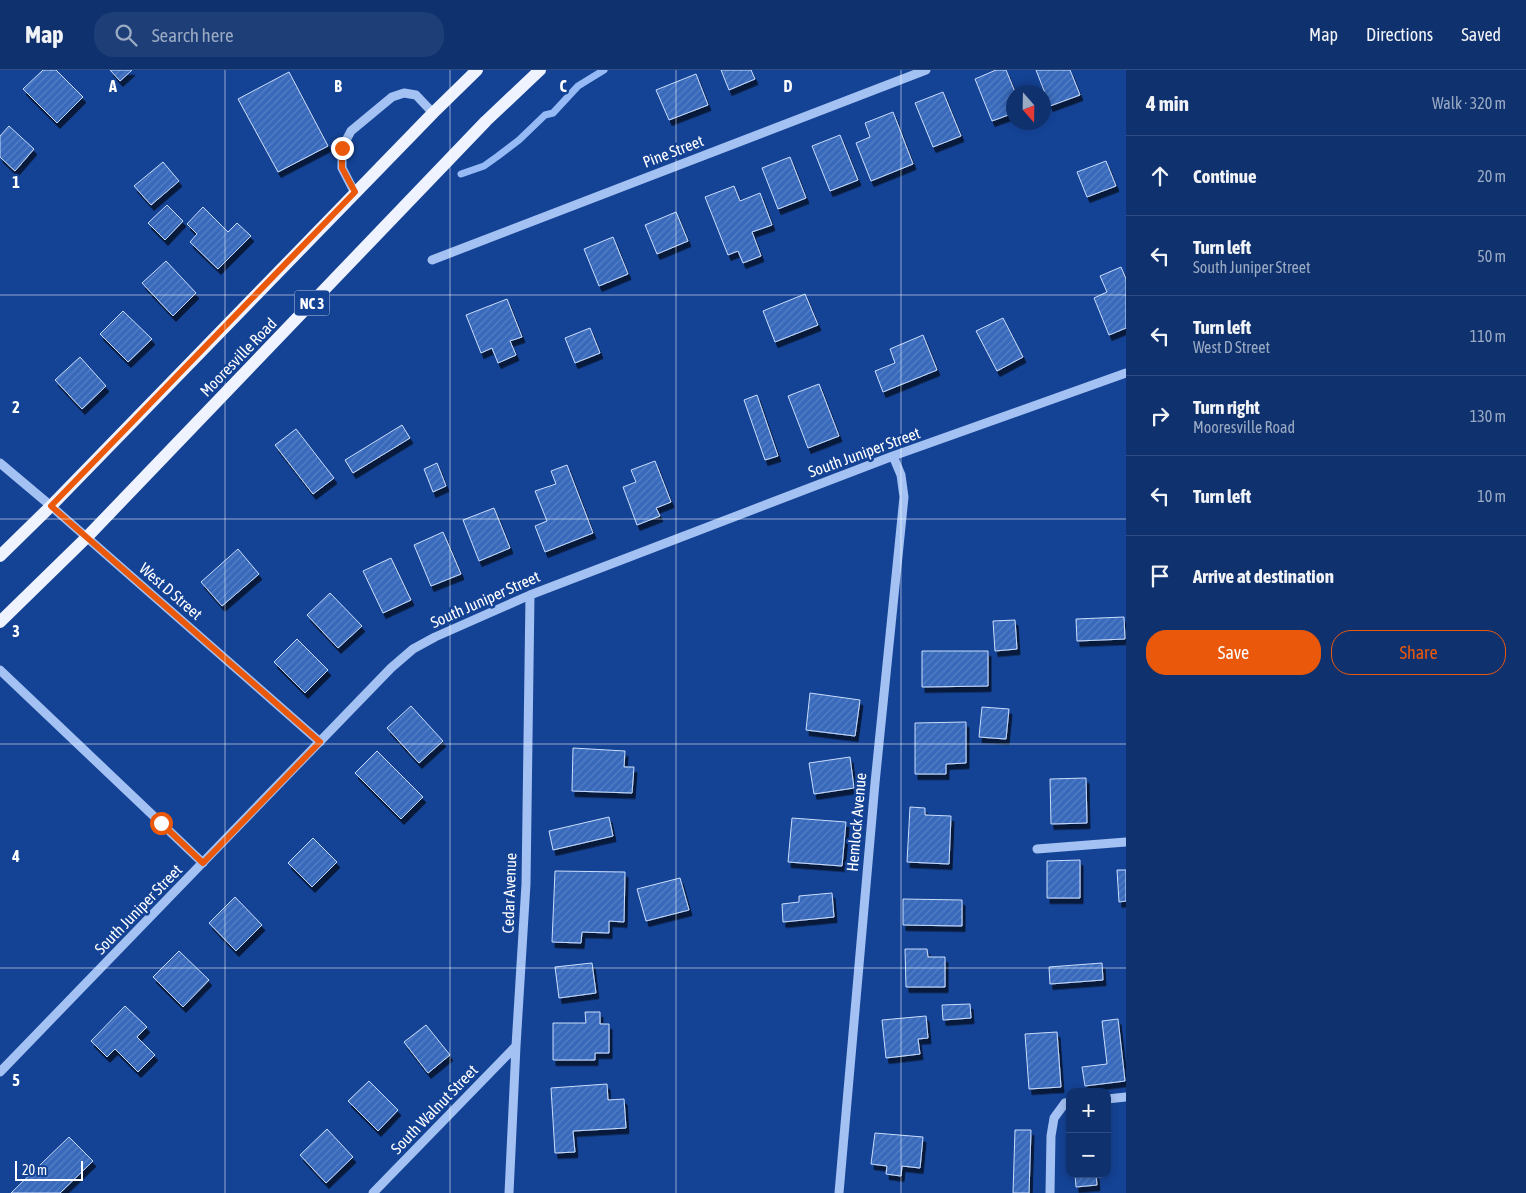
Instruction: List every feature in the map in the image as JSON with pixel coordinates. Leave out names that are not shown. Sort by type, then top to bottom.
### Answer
[{"type":"main road","name":"Mooresville Road","points":[[0,556],[51,506],[355,192],[477,70]]},
{"type":"main road","name":"Mooresville Road","points":[[0,622],[87,537],[486,122],[540,70]]},
{"type":"street","name":"Pine Street","points":[[432,260],[926,70]]},
{"type":"street","points":[[355,192],[342,168],[342,148],[350,131],[392,96],[404,93],[416,95],[433,113]]},
{"type":"street","name":"South Juniper Street","points":[[0,1072],[391,668],[413,649],[435,637],[530,594],[893,456],[1126,373]]},
{"type":"street","name":"Hemlock Avenue","points":[[839,1193],[875,783],[904,497],[901,475],[893,456]]},
{"type":"street","name":"West D Street","points":[[0,463],[320,742]]},
{"type":"street","name":"Cedar Avenue","points":[[509,1193],[526,884],[530,594]]},
{"type":"street","points":[[0,670],[203,863]]},
{"type":"street","points":[[1037,849],[1126,842]]},
{"type":"street","name":"South Walnut Street","points":[[373,1193],[516,1046]]},
{"type":"street","points":[[1111,1099],[1126,1097]]},
{"type":"street","points":[[1050,1193],[1051,1136],[1054,1118],[1066,1103]]},
{"type":"building","points":[[43,70],[56,70],[83,97],[57,123],[23,89]]},
{"type":"building","points":[[110,70],[132,70],[120,81]]},
{"type":"building","points":[[721,70],[751,70],[755,79],[729,90]]},
{"type":"building","points":[[996,70],[1006,70],[1012,85],[1006,85],[1006,116],[992,121],[975,79]]},
{"type":"building","points":[[1036,70],[1070,70],[1080,95],[1051,106],[1051,85],[1042,85]]},
{"type":"building","points":[[289,72],[328,146],[278,172],[238,99]]},
{"type":"building","points":[[696,74],[708,105],[669,120],[656,90]]},
{"type":"building","points":[[943,92],[961,136],[933,147],[915,103]]},
{"type":"building","points":[[893,112],[913,164],[871,181],[856,143],[870,137],[865,123]]},
{"type":"building","points":[[9,126],[34,149],[15,171],[0,157],[0,136]]},
{"type":"building","points":[[840,135],[858,180],[830,191],[812,146]]},
{"type":"building","points":[[790,157],[806,198],[778,209],[762,168]]},
{"type":"building","points":[[1106,161],[1116,186],[1087,197],[1077,172]]},
{"type":"building","points":[[163,162],[179,181],[151,205],[134,186]]},
{"type":"building","points":[[734,186],[740,201],[760,193],[772,225],[752,232],[761,256],[743,263],[738,251],[728,255],[705,197]]},
{"type":"building","points":[[167,205],[183,221],[165,240],[148,223]]},
{"type":"building","points":[[203,207],[228,232],[237,223],[251,236],[218,269],[190,242],[197,234],[187,224]]},
{"type":"building","points":[[676,212],[688,241],[657,254],[645,225]]},
{"type":"building","points":[[613,237],[628,274],[599,286],[584,249]]},
{"type":"building","points":[[166,261],[196,293],[173,316],[142,283]]},
{"type":"building","points":[[1121,267],[1126,279],[1126,328],[1109,335],[1094,298],[1107,292],[1100,276]]},
{"type":"building","points":[[805,294],[818,325],[775,342],[763,311]]},
{"type":"building","points":[[507,299],[522,337],[510,341],[516,355],[498,363],[492,348],[481,353],[466,315]]},
{"type":"building","points":[[123,311],[152,339],[128,362],[100,334]]},
{"type":"building","points":[[1003,318],[1023,357],[997,371],[976,331]]},
{"type":"building","points":[[590,328],[600,353],[575,363],[565,338]]},
{"type":"building","points":[[923,335],[937,370],[883,392],[875,371],[895,363],[890,349]]},
{"type":"building","points":[[80,357],[106,386],[82,409],[55,380]]},
{"type":"building","points":[[819,384],[839,436],[808,448],[788,396]]},
{"type":"building","points":[[757,395],[778,456],[765,460],[744,400]]},
{"type":"building","points":[[402,425],[410,438],[353,473],[345,460]]},
{"type":"building","points":[[296,429],[334,478],[313,494],[275,445]]},
{"type":"building","points":[[655,461],[671,502],[656,508],[660,516],[637,525],[623,487],[636,482],[631,470]]},
{"type":"building","points":[[437,463],[446,486],[433,492],[424,469]]},
{"type":"building","points":[[567,465],[593,533],[545,552],[535,526],[547,521],[535,491],[556,484],[551,471]]},
{"type":"building","points":[[494,508],[510,548],[479,561],[463,520]]},
{"type":"building","points":[[443,532],[461,574],[431,586],[414,545]]},
{"type":"building","points":[[238,549],[259,574],[222,606],[201,582]]},
{"type":"building","points":[[391,558],[411,600],[383,613],[363,571]]},
{"type":"building","points":[[330,593],[362,626],[338,648],[307,615]]},
{"type":"building","points":[[1124,617],[1125,639],[1077,641],[1076,619]]},
{"type":"building","points":[[1015,620],[1017,649],[995,651],[993,621]]},
{"type":"building","points":[[297,639],[328,670],[305,693],[274,662]]},
{"type":"building","points":[[922,651],[988,651],[988,686],[922,687]]},
{"type":"building","points":[[810,693],[860,700],[855,736],[806,730]]},
{"type":"building","points":[[411,706],[443,741],[419,763],[387,728]]},
{"type":"building","points":[[982,707],[1009,709],[1006,739],[979,737]]},
{"type":"building","points":[[966,722],[966,763],[946,764],[946,774],[915,774],[915,723]]},
{"type":"building","points":[[573,748],[625,751],[624,767],[634,767],[632,793],[572,791]]},
{"type":"building","points":[[377,751],[423,797],[401,819],[355,773]]},
{"type":"building","points":[[850,757],[854,788],[814,794],[809,763]]},
{"type":"building","points":[[1086,778],[1087,823],[1051,824],[1050,779]]},
{"type":"building","points":[[910,807],[925,808],[925,815],[951,816],[949,864],[907,862]]},
{"type":"building","points":[[609,817],[613,836],[553,850],[549,831]]},
{"type":"building","points":[[792,818],[846,822],[842,866],[788,862]]},
{"type":"building","points":[[313,838],[337,862],[312,887],[288,863]]},
{"type":"building","points":[[1080,860],[1080,898],[1047,898],[1047,861]]},
{"type":"building","points":[[1117,870],[1126,870],[1126,901],[1119,902]]},
{"type":"building","points":[[555,871],[625,872],[624,922],[609,921],[609,933],[582,932],[581,943],[552,942]]},
{"type":"building","points":[[680,878],[689,910],[646,921],[637,889]]},
{"type":"building","points":[[832,893],[834,917],[783,922],[782,904],[799,902],[799,896]]},
{"type":"building","points":[[235,897],[262,925],[236,951],[209,923]]},
{"type":"building","points":[[903,899],[962,900],[962,926],[903,925]]},
{"type":"building","points":[[905,949],[927,949],[928,957],[945,957],[945,987],[906,987]]},
{"type":"building","points":[[179,951],[209,980],[183,1007],[153,977]]},
{"type":"building","points":[[592,963],[596,993],[559,998],[555,967]]},
{"type":"building","points":[[1102,963],[1103,980],[1050,984],[1049,967]]},
{"type":"building","points":[[970,1004],[971,1018],[943,1020],[942,1005]]},
{"type":"building","points":[[125,1006],[147,1027],[137,1037],[155,1055],[138,1072],[115,1049],[107,1057],[91,1041]]},
{"type":"building","points":[[585,1012],[600,1012],[600,1024],[609,1024],[609,1053],[595,1053],[595,1060],[553,1060],[553,1023],[586,1023]]},
{"type":"building","points":[[926,1016],[928,1038],[918,1039],[920,1054],[886,1058],[882,1020]]},
{"type":"building","points":[[1118,1019],[1125,1081],[1085,1086],[1082,1067],[1107,1064],[1102,1021]]},
{"type":"building","points":[[426,1025],[450,1055],[428,1073],[404,1042]]},
{"type":"building","points":[[1057,1032],[1061,1087],[1029,1089],[1025,1034]]},
{"type":"building","points":[[369,1081],[398,1110],[378,1131],[348,1101]]},
{"type":"building","points":[[607,1084],[608,1100],[624,1099],[626,1128],[573,1131],[575,1152],[555,1153],[551,1088]]},
{"type":"building","points":[[327,1129],[353,1157],[326,1183],[300,1155]]},
{"type":"building","points":[[1015,1130],[1031,1130],[1029,1193],[1013,1193]]},
{"type":"building","points":[[875,1133],[923,1137],[920,1168],[902,1166],[901,1176],[886,1174],[887,1166],[871,1164]]},
{"type":"building","points":[[69,1137],[93,1161],[60,1193],[11,1193]]},
{"type":"building","points":[[1075,1178],[1096,1178],[1097,1185],[1076,1187]]},
{"type":"waterway","points":[[461,174],[484,166],[498,156],[519,140],[545,115],[553,113],[578,86],[604,70]]},
{"type":"route","points":[[161,823],[203,863],[320,742],[51,506],[355,192],[342,168],[342,148]]}]
